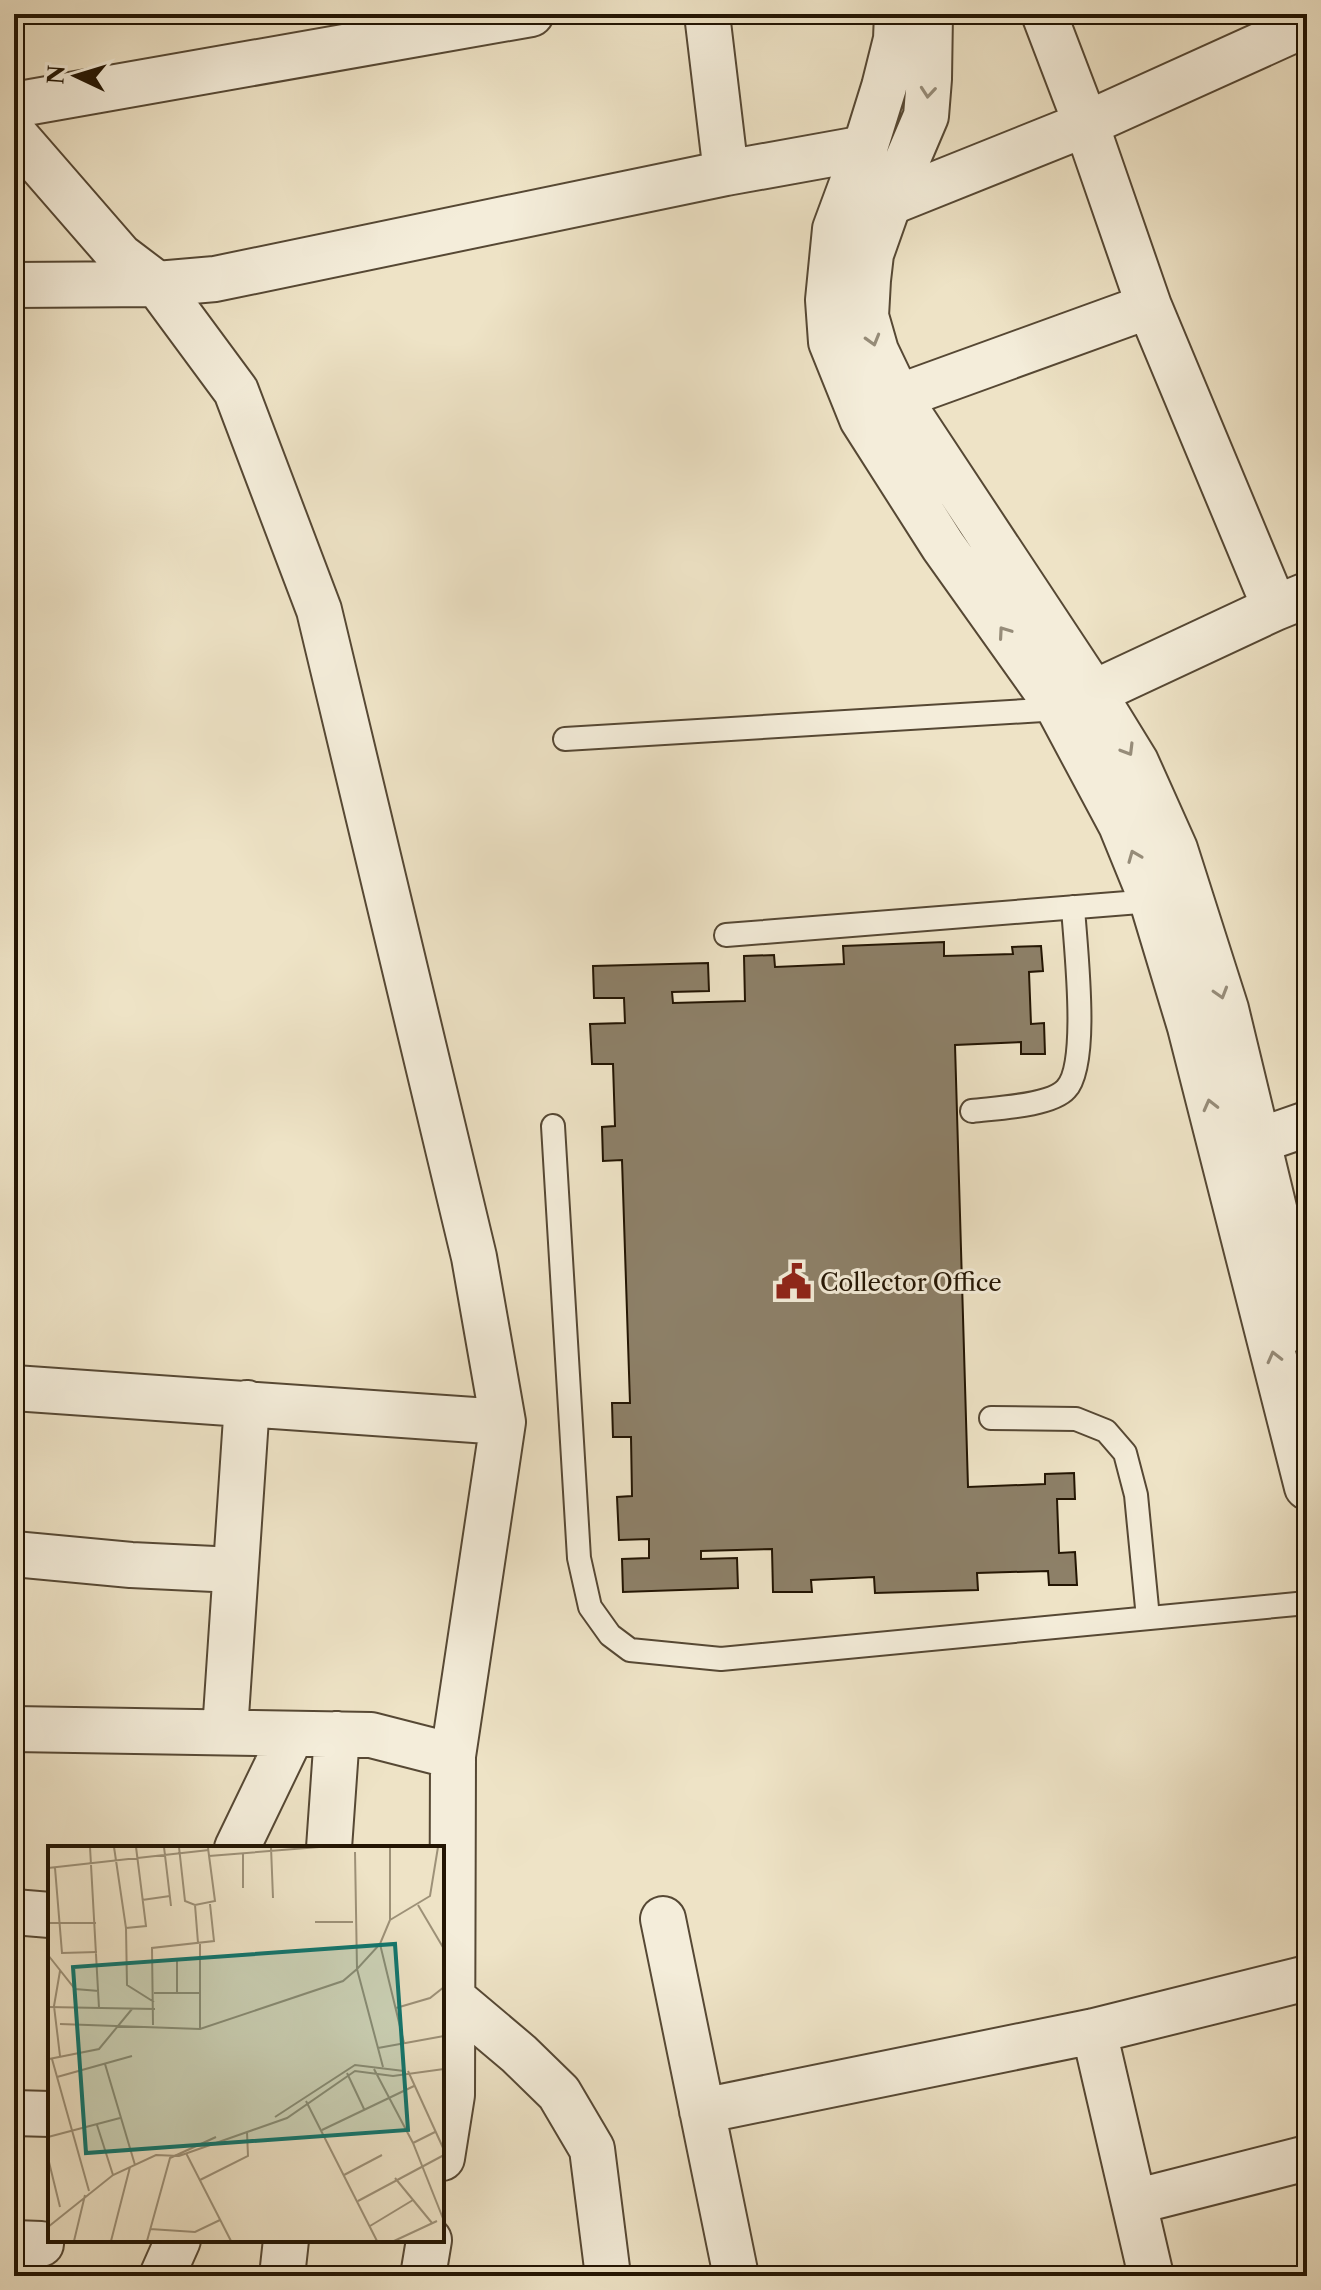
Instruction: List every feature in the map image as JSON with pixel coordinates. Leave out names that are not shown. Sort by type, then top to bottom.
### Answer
[{"type":"street","points":[[14,105],[450,20],[531,14]]},
{"type":"street","points":[[707,14],[726,173]]},
{"type":"street","points":[[897,14],[896,39],[884,87],[835,229],[828,300],[831,342],[880,408],[943,546],[1076,700],[1136,762],[1175,849],[1226,1009],[1307,1332]]},
{"type":"street","points":[[880,408],[876,351],[866,316],[871,254],[926,116],[930,14]]},
{"type":"street","points":[[1044,14],[1149,306],[1291,602],[1076,700]]},
{"type":"street","points":[[835,229],[889,203],[1086,124],[1307,24]]},
{"type":"street","points":[[14,134],[120,256],[157,284],[236,391],[319,610],[474,1257],[503,1422],[453,1756],[447,1993],[452,2095],[444,2145]]},
{"type":"street","points":[[14,285],[157,284],[215,279],[726,173],[865,148]]},
{"type":"street","points":[[880,408],[1149,306]]},
{"type":"street","points":[[1076,700],[1152,901],[1190,1027],[1307,1487]]},
{"type":"street","points":[[1258,1141],[1307,1124]]},
{"type":"street","points":[[14,1388],[503,1422]]},
{"type":"street","points":[[225,1731],[247,1403]]},
{"type":"street","points":[[14,1554],[131,1565],[235,1570]]},
{"type":"street","points":[[14,1729],[371,1735],[453,1756]]},
{"type":"street","points":[[238,1846],[292,1734]]},
{"type":"street","points":[[329,1846],[337,1734]]},
{"type":"street","points":[[14,1912],[48,1915]]},
{"type":"street","points":[[663,1919],[736,2276]]},
{"type":"street","points":[[702,2111],[1094,2031],[1307,1978]]},
{"type":"street","points":[[447,1993],[519,2054],[559,2093],[592,2149],[608,2276]]},
{"type":"street","points":[[1094,2031],[1151,2276]]},
{"type":"street","points":[[14,2113],[48,2114]]},
{"type":"street","points":[[1134,2202],[1307,2158]]},
{"type":"street","points":[[162,2276],[177,2242]]},
{"type":"street","points":[[282,2276],[286,2242]]},
{"type":"street","points":[[423,2276],[429,2242]]},
{"type":"lane","points":[[565,739],[1076,700]]},
{"type":"lane","points":[[726,935],[1152,901]]},
{"type":"lane","points":[[972,1111],[1037,1103],[1065,1091],[1075,1075],[1079,1052],[1079,1009],[1073,907]]},
{"type":"lane","points":[[553,1126],[579,1558],[590,1607],[610,1635],[630,1650],[721,1659],[1307,1603]]},
{"type":"lane","points":[[991,1418],[1076,1419],[1106,1431],[1125,1453],[1136,1495],[1148,1618]]},
{"type":"building","name":"Collector Office","points":[[944,942],[944,956],[1013,954],[1012,947],[1041,946],[1043,971],[1029,972],[1031,1024],[1044,1023],[1045,1054],[1021,1054],[1021,1042],[955,1045],[968,1487],[1045,1484],[1045,1474],[1074,1473],[1075,1499],[1057,1499],[1059,1553],[1075,1552],[1077,1585],[1049,1585],[1048,1571],[977,1573],[978,1590],[875,1593],[874,1577],[811,1580],[812,1592],[773,1592],[772,1549],[701,1551],[701,1559],[737,1558],[738,1588],[623,1592],[622,1559],[649,1558],[649,1539],[619,1540],[617,1497],[632,1496],[631,1437],[613,1437],[612,1403],[630,1403],[622,1160],[603,1161],[602,1127],[615,1126],[613,1064],[592,1064],[590,1024],[625,1023],[624,998],[594,998],[593,966],[708,963],[709,991],[672,992],[673,1003],[745,1001],[744,956],[774,955],[775,967],[844,964],[843,946]]},
{"type":"place","name":"Collector Office","points":[[794,1282]]}]
